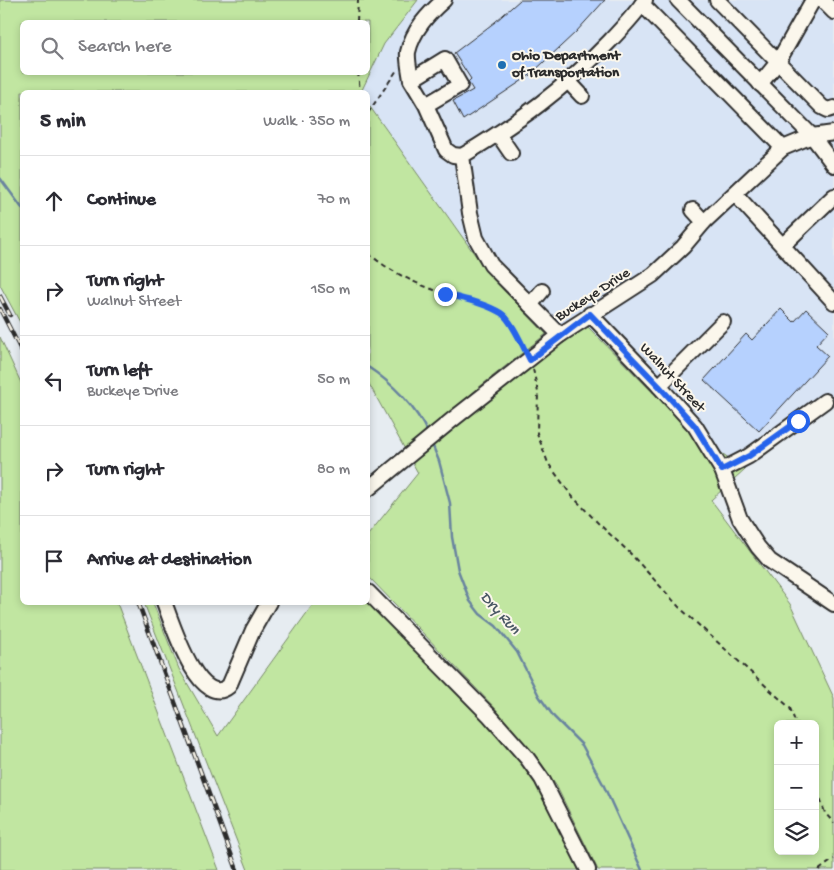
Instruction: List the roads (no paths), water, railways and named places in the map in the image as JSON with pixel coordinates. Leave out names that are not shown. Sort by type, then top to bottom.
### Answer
[{"type":"lane","points":[[444,0],[420,24],[408,53],[412,80],[426,105],[446,150],[452,155],[462,156],[498,134],[548,99],[596,55],[644,2],[784,148]]},
{"type":"lane","points":[[678,0],[812,136],[834,165]]},
{"type":"lane","points":[[717,0],[822,108],[828,110],[834,108]]},
{"type":"lane","points":[[760,84],[778,62],[813,0]]},
{"type":"lane","points":[[822,0],[834,12]]},
{"type":"lane","points":[[412,80],[445,60],[460,85],[426,105]]},
{"type":"lane","points":[[568,82],[582,96]]},
{"type":"lane","name":"Buckeye Drive","points":[[370,487],[560,335],[654,274],[683,247],[704,222],[784,148],[812,136],[834,133]]},
{"type":"lane","points":[[498,134],[511,153]]},
{"type":"lane","points":[[462,156],[470,213],[476,238],[491,265],[560,335]]},
{"type":"lane","points":[[734,194],[834,302]]},
{"type":"lane","points":[[783,245],[834,196]]},
{"type":"lane","points":[[693,210],[704,222]]},
{"type":"lane","points":[[530,305],[542,291]]},
{"type":"lane","name":"Walnut Street","points":[[590,314],[695,426],[722,470],[740,519],[758,547],[770,561],[834,604]]},
{"type":"lane","points":[[659,386],[723,322]]},
{"type":"lane","points":[[722,470],[749,456],[825,401]]},
{"type":"lane","points":[[370,594],[490,716],[527,758],[542,779],[588,870]]},
{"type":"lane","points":[[165,605],[184,655],[191,668],[212,688],[218,690],[228,686],[253,630],[267,605]]},
{"type":"waterway","name":"Dry Run","points":[[0,178],[20,205]]},
{"type":"waterway","name":"Dry Run","points":[[370,368],[403,396],[428,434]]},
{"type":"waterway","name":"Dry Run","points":[[432,444],[439,461],[450,503],[452,537],[458,570],[470,601],[480,614],[496,626],[517,652],[539,696],[554,717],[582,745],[603,784],[642,870]]},
{"type":"railway","points":[[0,296],[10,315]]},
{"type":"railway","points":[[0,309],[20,348]]},
{"type":"railway","points":[[139,605],[237,870]]},
{"type":"place","name":"Ohio Department of Transportation","points":[[502,65]]}]
